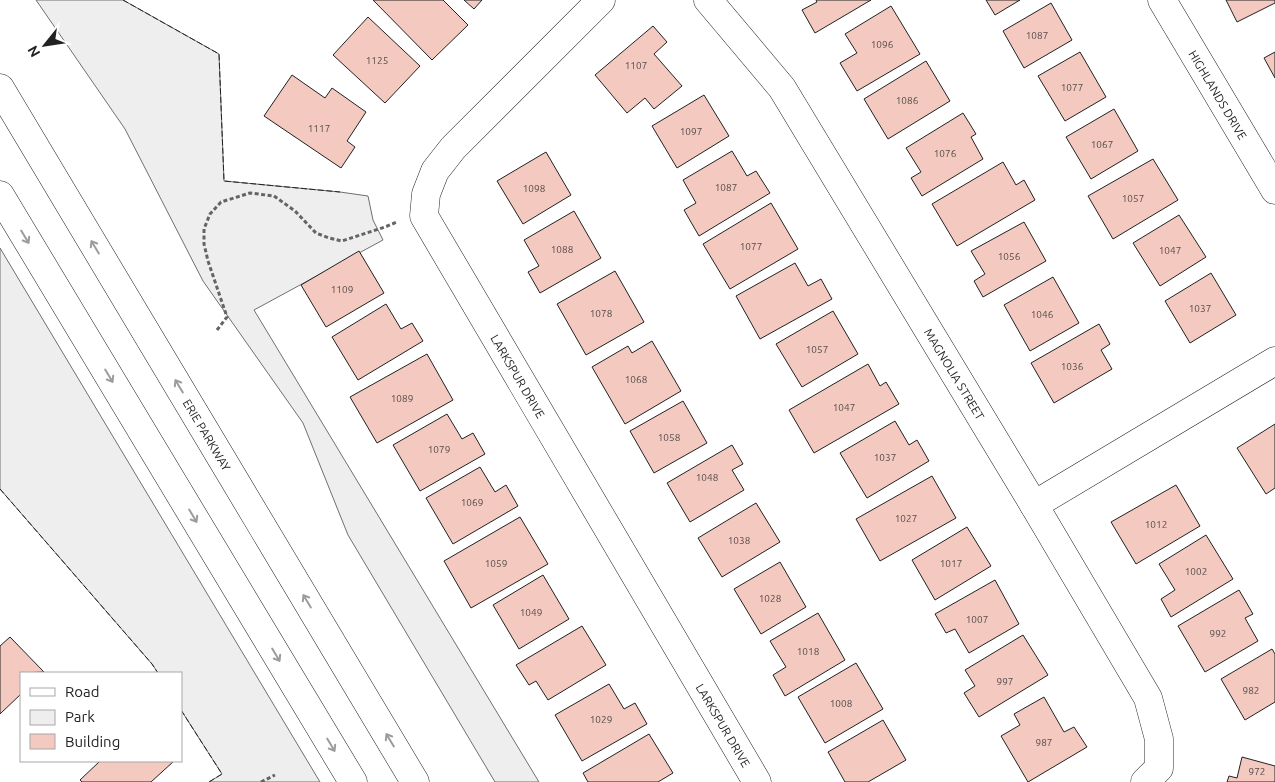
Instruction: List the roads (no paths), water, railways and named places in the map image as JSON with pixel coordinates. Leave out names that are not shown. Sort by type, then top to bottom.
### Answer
[{"type":"street","name":"LARKSPUR DRIVE","points":[[601,0],[453,148],[435,171],[426,194],[424,216],[757,782]]},
{"type":"street","name":"MAGNOLIA STREET","points":[[708,0],[782,88],[1034,505],[1148,698],[1159,739],[1152,775]]},
{"type":"street","name":"HIGHLANDS DRIVE","points":[[1162,0],[1275,190]]},
{"type":"street","name":"ERIE PARKWAY","points":[[0,88],[415,782]]},
{"type":"street","points":[[0,195],[353,782]]},
{"type":"street","points":[[1034,505],[1275,361]]}]
